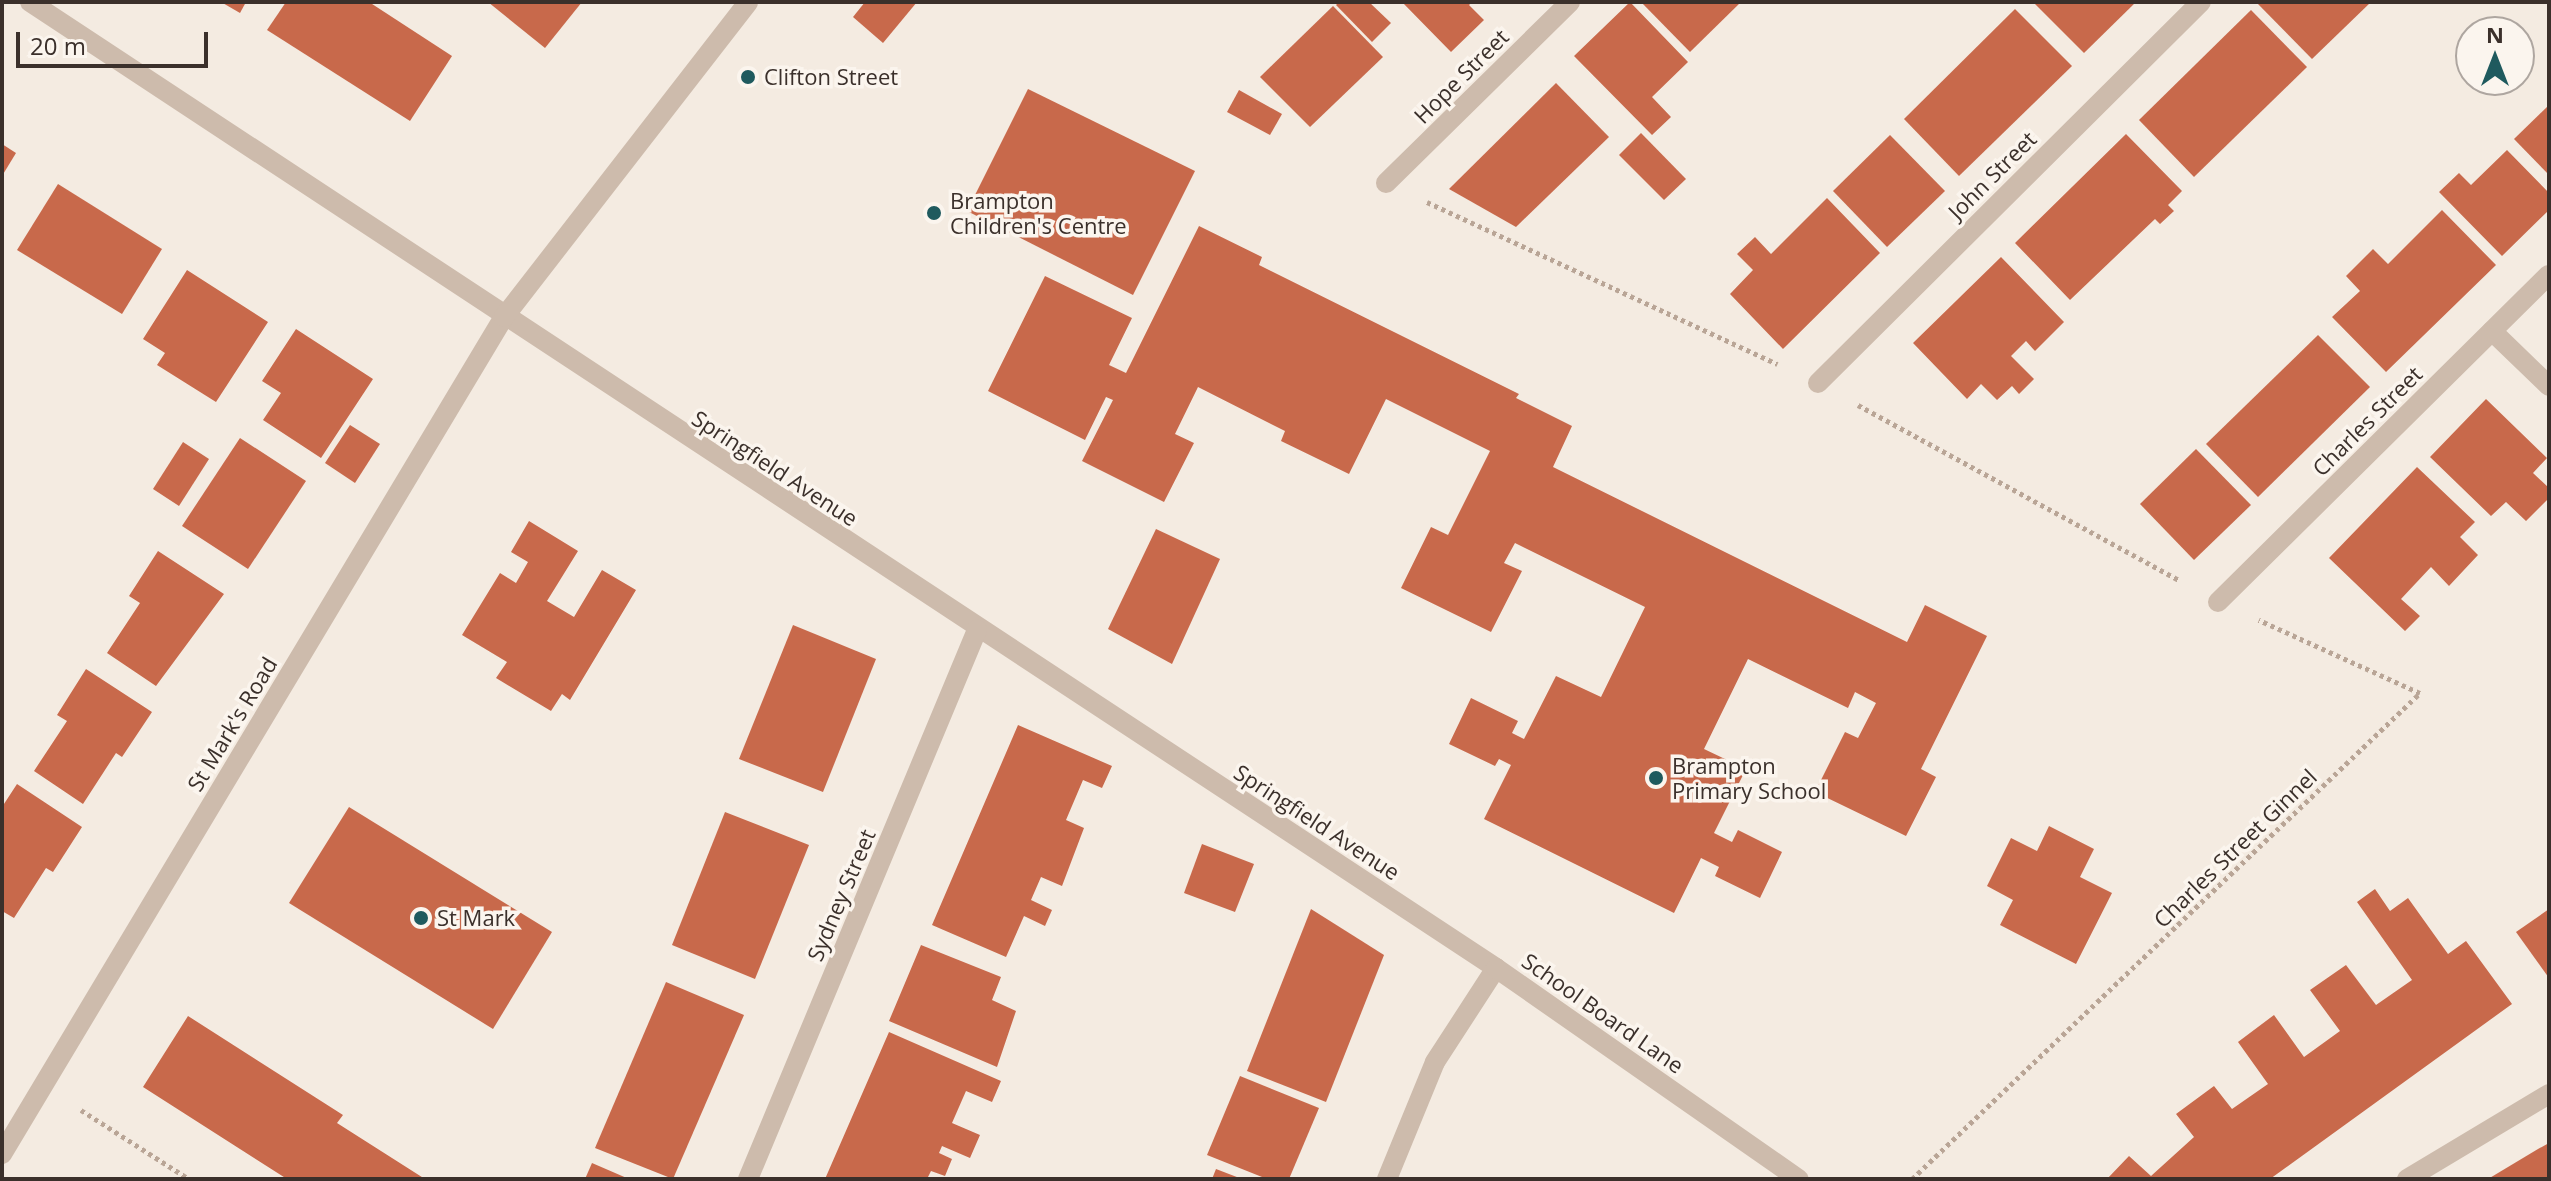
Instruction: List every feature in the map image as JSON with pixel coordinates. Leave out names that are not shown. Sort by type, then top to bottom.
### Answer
[{"type":"street","name":"Springfield Avenue","points":[[30,2],[977,630],[1496,968]]},
{"type":"street","points":[[504,317],[748,2]]},
{"type":"street","name":"Hope Street","points":[[1386,183],[1570,2]]},
{"type":"street","name":"John Street","points":[[1818,383],[2201,2]]},
{"type":"street","name":"Charles Street","points":[[2218,602],[2549,275]]},
{"type":"street","name":"St Mark's Road","points":[[2,1154],[504,317]]},
{"type":"street","points":[[2492,331],[2549,386]]},
{"type":"street","name":"Sydney Street","points":[[748,1179],[977,630]]},
{"type":"street","name":"School Board Lane","points":[[1387,1179],[1435,1062],[1496,968],[1799,1179]]},
{"type":"street","points":[[2407,1179],[2549,1094]]},
{"type":"path","name":"Charles Street Ginnel","points":[[1912,1179],[2420,693],[2218,602]]},
{"type":"path","points":[[43,1086],[189,1179]]},
{"type":"building","points":[[221,2],[246,2],[240,13]]},
{"type":"building","points":[[286,2],[369,2],[452,56],[410,121],[267,30]]},
{"type":"building","points":[[488,2],[582,2],[545,48]]},
{"type":"building","points":[[865,2],[917,2],[883,43],[853,17]]},
{"type":"building","points":[[1339,2],[1369,2],[1391,23],[1372,42],[1336,5]]},
{"type":"building","points":[[1402,2],[1472,2],[1469,5],[1484,20],[1451,52]]},
{"type":"building","points":[[1630,2],[1688,62],[1652,97],[1671,117],[1652,135],[1574,56]]},
{"type":"building","points":[[1641,2],[1741,2],[1690,52]]},
{"type":"building","points":[[2033,2],[2136,2],[2084,53]]},
{"type":"building","points":[[2256,2],[2371,2],[2312,59]]},
{"type":"building","points":[[1333,6],[1383,57],[1310,127],[1260,77]]},
{"type":"building","points":[[2015,9],[2072,66],[1959,176],[1904,119]]},
{"type":"building","points":[[2251,10],[2307,67],[2194,177],[2139,120]]},
{"type":"building","points":[[1556,83],[1609,137],[1516,227],[1449,189]]},
{"type":"building","points":[[1028,89],[1195,171],[1133,295],[967,211]]},
{"type":"building","points":[[1239,90],[1282,114],[1270,135],[1227,112]]},
{"type":"building","points":[[2549,105],[2549,175],[2514,139]]},
{"type":"building","points":[[1641,133],[1686,179],[1664,200],[1619,155]]},
{"type":"building","points":[[2126,134],[2182,191],[2168,205],[2174,211],[2160,224],[2155,219],[2070,300],[2015,243]]},
{"type":"building","points":[[1890,135],[1945,191],[1887,247],[1833,191]]},
{"type":"building","points":[[2,144],[16,153],[2,176]]},
{"type":"building","points":[[2507,150],[2549,193],[2549,210],[2502,256],[2439,192],[2459,173],[2471,185]]},
{"type":"building","points":[[58,184],[162,249],[122,314],[17,250]]},
{"type":"building","points":[[1827,198],[1880,253],[1783,349],[1730,294],[1753,270],[1737,254],[1755,237],[1771,254]]},
{"type":"building","points":[[2442,210],[2496,265],[2386,372],[2332,317],[2360,291],[2346,276],[2373,249],[2388,264]]},
{"type":"building","points":[[1199,226],[1262,257],[1259,265],[1519,394],[1516,398],[1572,426],[1553,467],[1907,642],[1925,605],[1987,636],[1921,769],[1936,777],[1906,836],[1815,792],[1845,732],[1858,738],[1876,703],[1855,692],[1848,708],[1748,659],[1704,749],[1746,769],[1714,833],[1732,842],[1738,830],[1782,852],[1760,898],[1715,876],[1719,867],[1701,858],[1674,913],[1484,819],[1511,765],[1499,759],[1495,766],[1449,744],[1471,698],[1518,721],[1512,733],[1524,739],[1556,676],[1601,697],[1645,607],[1515,543],[1504,563],[1522,571],[1491,632],[1401,588],[1431,527],[1448,535],[1490,451],[1386,399],[1349,474],[1281,441],[1285,431],[1198,387],[1175,434],[1194,443],[1164,502],[1082,461],[1113,400],[1106,397],[1085,440],[988,391],[1045,276],[1132,318],[1109,365],[1126,373]]},
{"type":"building","points":[[2001,257],[2064,322],[2035,351],[2026,341],[2011,356],[2034,379],[2019,394],[2012,386],[1997,400],[1981,384],[1967,399],[1913,343]]},
{"type":"building","points":[[187,270],[268,322],[216,402],[157,365],[165,353],[143,339]]},
{"type":"building","points":[[296,329],[373,379],[321,458],[263,420],[281,393],[262,381]]},
{"type":"building","points":[[2318,335],[2370,387],[2258,497],[2206,444]]},
{"type":"building","points":[[2486,399],[2547,458],[2533,473],[2549,488],[2549,498],[2526,521],[2506,502],[2491,516],[2430,457]]},
{"type":"building","points":[[350,425],[380,444],[355,483],[325,463]]},
{"type":"building","points":[[240,438],[306,481],[248,569],[182,526]]},
{"type":"building","points":[[183,442],[209,459],[179,506],[153,489]]},
{"type":"building","points":[[2196,449],[2251,505],[2194,560],[2140,504]]},
{"type":"building","points":[[2417,467],[2475,522],[2460,537],[2478,555],[2449,586],[2431,567],[2401,599],[2420,616],[2405,631],[2329,558]]},
{"type":"building","points":[[529,521],[578,551],[547,601],[574,617],[602,570],[636,590],[570,700],[562,694],[551,711],[496,678],[507,662],[462,635],[500,573],[516,583],[528,562],[511,552]]},
{"type":"building","points":[[1156,529],[1220,559],[1172,664],[1108,629]]},
{"type":"building","points":[[158,551],[224,594],[156,686],[107,653],[140,603],[129,596]]},
{"type":"building","points":[[793,625],[876,659],[823,792],[739,759]]},
{"type":"building","points":[[86,669],[152,712],[122,757],[116,753],[83,804],[34,771],[67,721],[57,715]]},
{"type":"building","points":[[1018,725],[1112,766],[1102,788],[1083,780],[1066,820],[1084,828],[1062,886],[1041,877],[1031,900],[1052,910],[1045,926],[1024,916],[1006,957],[932,925]]},
{"type":"building","points":[[17,784],[82,827],[53,872],[46,868],[14,918],[2,911],[2,807]]},
{"type":"building","name":"St Mark","points":[[349,807],[552,932],[493,1029],[289,903]]},
{"type":"building","points":[[725,812],[809,845],[755,979],[672,945]]},
{"type":"building","points":[[2049,826],[2094,849],[2080,877],[2112,893],[2076,964],[2000,925],[2013,900],[1987,886],[2011,838],[2037,851]]},
{"type":"building","points":[[1202,844],[1254,864],[1235,912],[1184,893]]},
{"type":"building","points":[[2375,889],[2390,911],[2408,898],[2448,954],[2466,941],[2512,1004],[2270,1179],[2107,1179],[2129,1156],[2151,1176],[2194,1137],[2176,1114],[2214,1086],[2232,1109],[2268,1084],[2238,1042],[2274,1015],[2304,1057],[2340,1031],[2310,990],[2346,965],[2376,1005],[2412,980],[2357,902]]},
{"type":"building","points":[[1311,909],[1384,955],[1326,1102],[1247,1071]]},
{"type":"building","points":[[2549,909],[2549,978],[2516,932]]},
{"type":"building","points":[[921,945],[1001,977],[992,1000],[1016,1011],[997,1067],[889,1021]]},
{"type":"building","points":[[666,982],[744,1015],[673,1179],[595,1148]]},
{"type":"building","points":[[188,1016],[343,1115],[337,1123],[425,1179],[287,1179],[143,1087]]},
{"type":"building","points":[[889,1032],[1001,1081],[992,1102],[966,1091],[952,1123],[980,1135],[970,1158],[942,1146],[939,1153],[952,1159],[945,1176],[931,1171],[927,1179],[825,1179]]},
{"type":"building","points":[[1240,1076],[1319,1108],[1289,1179],[1267,1179],[1207,1155]]},
{"type":"building","points":[[2549,1143],[2549,1179],[2488,1179],[2538,1149]]},
{"type":"building","points":[[592,1163],[629,1179],[585,1179]]},
{"type":"building","points":[[1216,1169],[1242,1179],[1212,1179]]},
{"type":"place","name":"Clifton Street","points":[[748,77]]},
{"type":"place","name":"Brampton Children's Centre","points":[[934,213]]},
{"type":"place","name":"Brampton Primary School","points":[[1656,778]]},
{"type":"place","name":"St Mark","points":[[421,918]]}]
